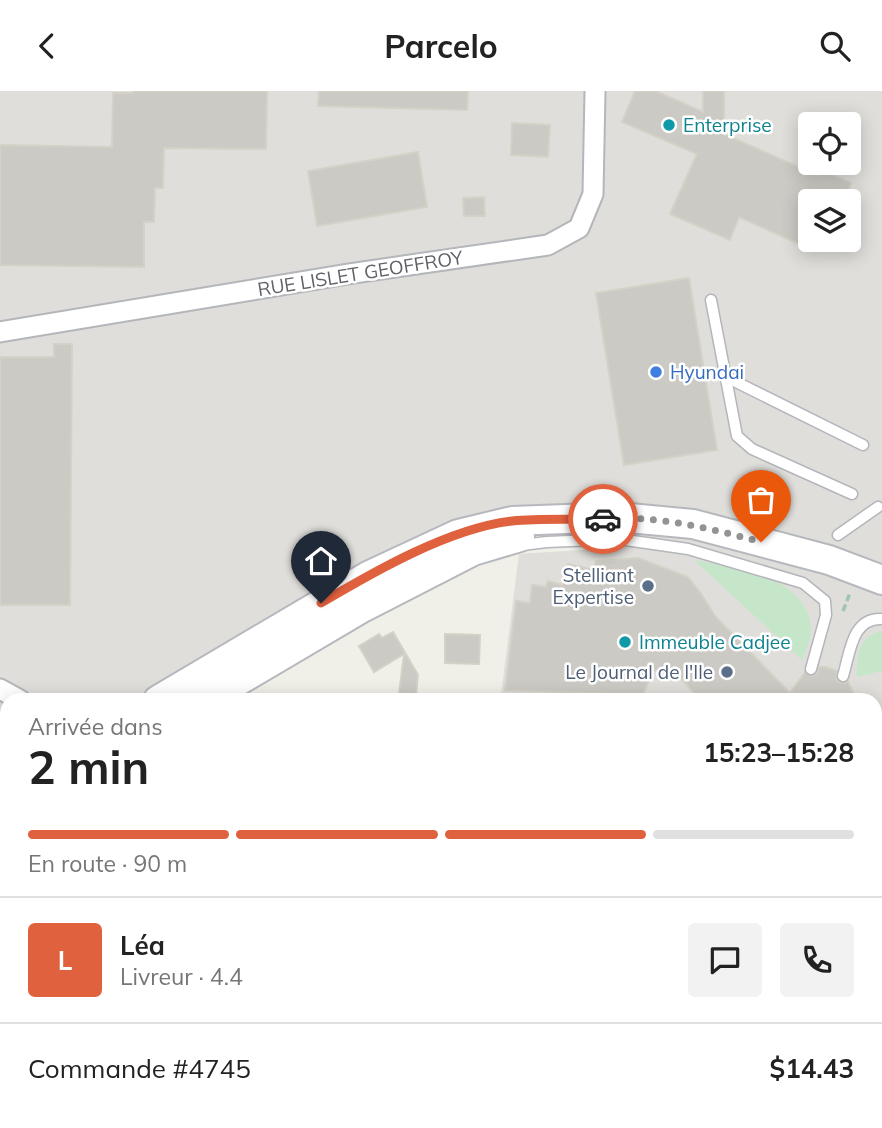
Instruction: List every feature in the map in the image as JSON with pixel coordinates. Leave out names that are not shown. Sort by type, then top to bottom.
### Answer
[{"type":"main road","points":[[217,693],[362,608],[473,551],[576,520]]},
{"type":"main road","points":[[170,693],[368,576],[458,534],[512,521],[576,520],[619,529],[693,524],[829,560],[882,579]]},
{"type":"street","name":"RUE LISLET GEOFFROY","points":[[0,332],[348,274],[548,245],[579,227],[593,194],[595,91]]},
{"type":"lane","points":[[711,300],[734,428],[742,443],[852,494]]},
{"type":"lane","points":[[726,377],[863,445]]},
{"type":"lane","points":[[838,535],[878,507]]},
{"type":"lane","points":[[473,551],[547,542],[619,529],[803,583],[825,601],[826,615],[811,669]]},
{"type":"lane","points":[[843,676],[861,624],[873,618],[882,619]]},
{"type":"shaded area","points":[[0,91],[882,91],[882,693],[501,693],[519,554],[613,548],[611,509],[522,519],[159,693],[0,693]]},
{"type":"green space","points":[[694,560],[748,571],[783,586],[797,597],[807,611],[811,629],[802,660]]},
{"type":"green space","points":[[882,631],[882,671],[857,677],[860,648],[868,637]]},
{"type":"building","points":[[267,91],[266,149],[164,148],[163,188],[155,188],[154,222],[144,222],[144,267],[0,265],[0,145],[112,147],[113,93]]},
{"type":"building","points":[[319,91],[468,91],[467,110],[318,106]]},
{"type":"building","points":[[635,91],[656,91],[703,112],[703,91],[724,91],[724,134],[798,167],[798,175],[833,175],[851,183],[848,189],[798,189],[798,244],[739,217],[730,240],[670,214],[697,154],[622,122]]},
{"type":"building","points":[[512,123],[550,125],[548,157],[511,155]]},
{"type":"building","points":[[418,152],[427,207],[317,226],[308,171]]},
{"type":"building","points":[[484,197],[485,216],[464,216],[463,198]]},
{"type":"building","name":"Hyundai","points":[[689,278],[717,450],[624,465],[596,293]]},
{"type":"building","points":[[54,344],[72,344],[70,605],[0,605],[0,357],[54,357]]},
{"type":"building","name":"Immeuble Cadjee","points":[[638,558],[688,577],[715,616],[790,693],[694,693],[680,677],[653,670],[644,693],[505,690],[516,601],[530,603],[532,585],[546,587],[548,581],[562,585],[568,564],[594,570],[596,561]]},
{"type":"building","points":[[393,632],[418,675],[416,693],[399,693],[404,654],[374,672],[359,646],[379,634],[382,638]]},
{"type":"building","points":[[445,634],[480,635],[479,664],[445,663]]},
{"type":"building","name":"Immeuble Cadjee","points":[[819,667],[837,671],[838,682],[848,681],[853,693],[790,693],[805,672],[812,676],[817,674]]},
{"type":"way so far","points":[[603,519],[619,517],[693,524],[761,542]]},
{"type":"place","name":"Enterprise","points":[[669,125]]},
{"type":"place","name":"Hyundai","points":[[656,372]]},
{"type":"place","name":"Stelliant Expertise","points":[[648,586]]},
{"type":"place","name":"Immeuble Cadjee","points":[[625,642]]},
{"type":"place","name":"Le Journal de l'Ile","points":[[727,672]]},
{"type":"route","points":[[321,603],[368,576],[458,534],[512,521],[603,519]]}]
